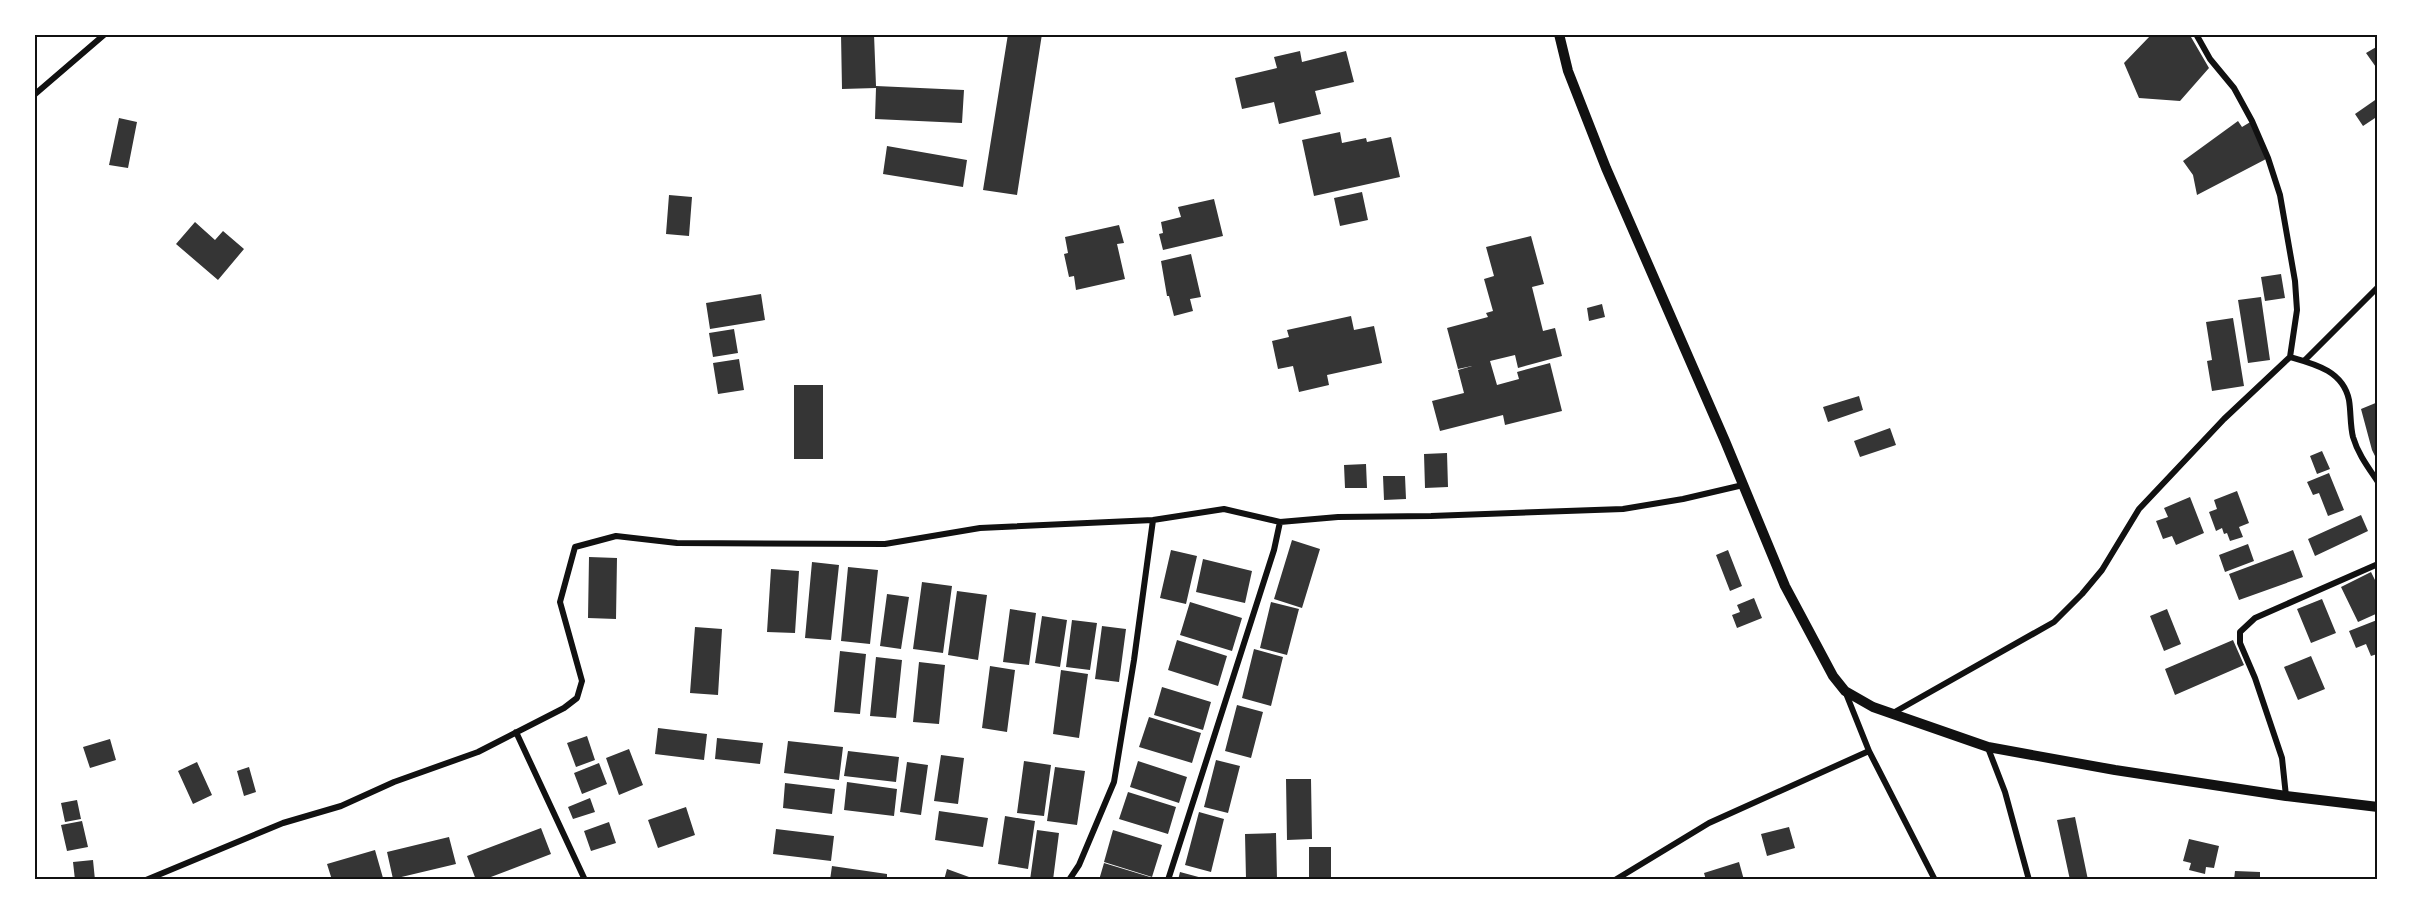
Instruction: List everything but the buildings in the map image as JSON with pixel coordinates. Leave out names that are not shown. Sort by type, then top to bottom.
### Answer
[{"type":"street","points":[[34,95],[105,34]]},
{"type":"street","points":[[1558,34],[1568,70],[1606,168],[1785,586],[1833,676],[1845,692],[1869,751],[1935,879]]},
{"type":"street","points":[[1893,714],[2054,622],[2102,570],[2133,517],[2163,483],[2224,419],[2290,357],[2297,310],[2295,281],[2280,195],[2268,158],[2252,121],[2234,88],[2210,59],[2196,34]]},
{"type":"street","points":[[2304,361],[2324,344],[2378,287]]},
{"type":"street","points":[[2290,357],[2326,368],[2336,376],[2349,397],[2352,434],[2358,451],[2378,482]]},
{"type":"street","points":[[146,879],[283,822],[341,806],[394,782],[478,752],[564,708],[577,698],[582,681],[560,602],[576,547],[616,536],[677,543],[885,544],[980,528],[1153,520],[1224,509],[1280,522],[1338,517],[1443,516],[1623,509],[1683,500],[1743,485]]},
{"type":"street","points":[[1069,879],[1079,865],[1114,782],[1134,660],[1153,520]]},
{"type":"street","points":[[1168,879],[1274,550],[1280,522]]},
{"type":"street","points":[[2286,796],[2282,758],[2255,678],[2240,642],[2240,632],[2250,621],[2260,615],[2378,564]]},
{"type":"street","points":[[1845,692],[1893,714],[1988,747],[2286,796],[2378,807]]},
{"type":"street","points":[[516,732],[585,879]]},
{"type":"street","points":[[1988,747],[2006,792],[2030,879]]},
{"type":"street","points":[[1615,879],[1709,823],[1869,751]]}]
